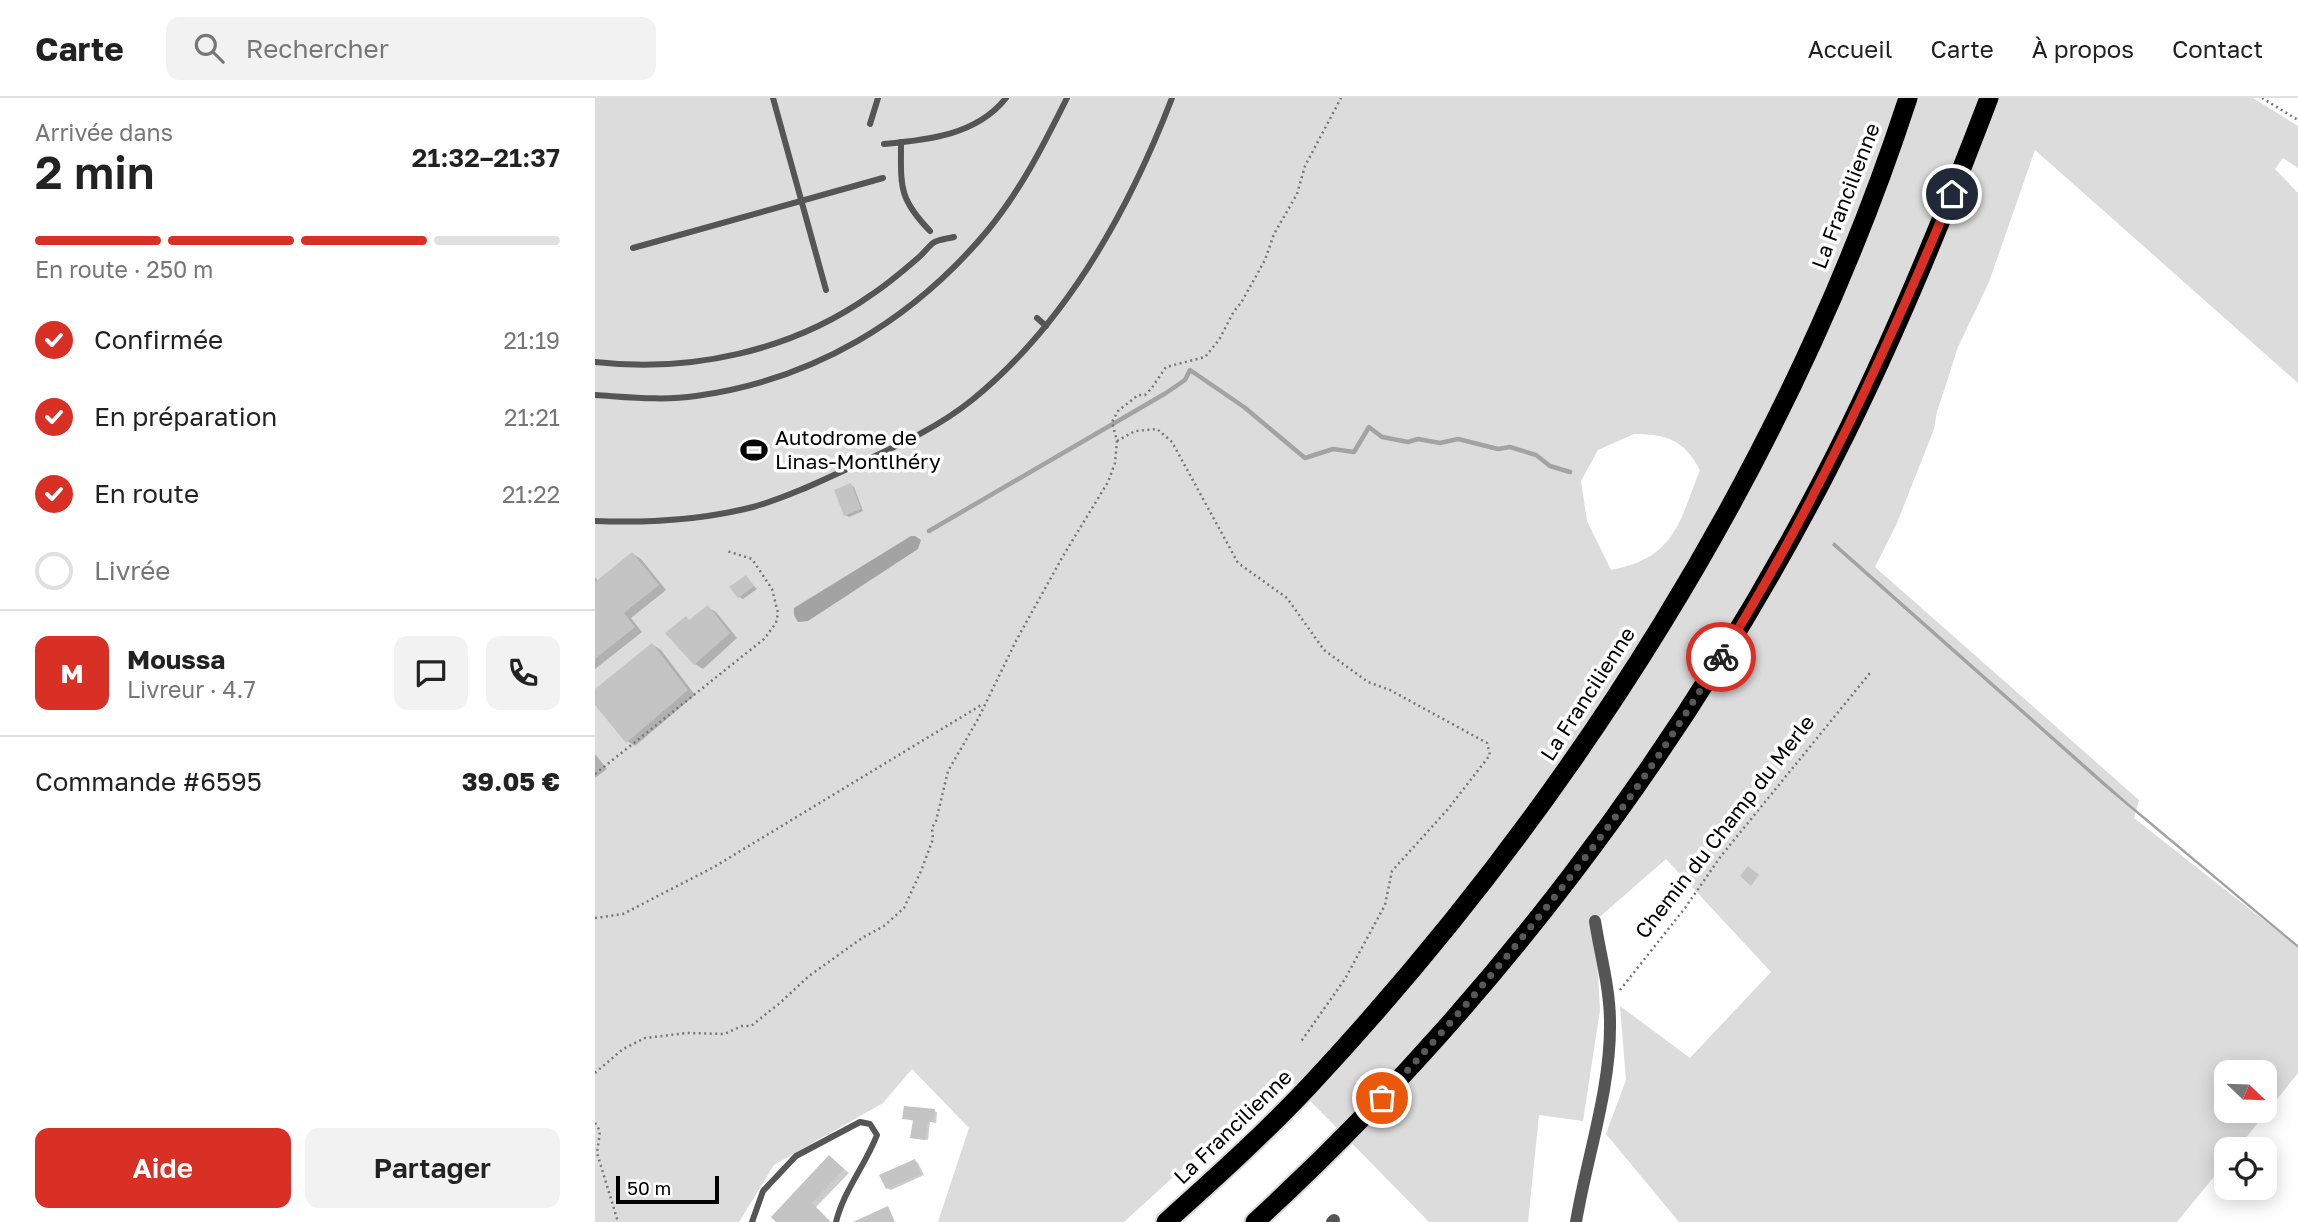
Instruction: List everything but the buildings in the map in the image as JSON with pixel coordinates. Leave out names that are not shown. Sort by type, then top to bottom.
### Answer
[{"type":"highway","name":"La Francilienne","points":[[1166,1222],[1248,1147],[1364,1026],[1478,889],[1524,828],[1625,680],[1698,560],[1761,447],[1841,275],[1908,98]]},
{"type":"highway","points":[[1255,1222],[1351,1130],[1477,992],[1627,802],[1683,718],[1794,534],[1852,421],[1905,308],[1989,98]]},
{"type":"street","points":[[1576,1222],[1585,1169],[1606,1081],[1610,1049],[1608,1003],[1595,921]]},
{"type":"lane","points":[[773,98],[826,290]]},
{"type":"lane","points":[[870,124],[878,98]]},
{"type":"lane","points":[[884,144],[943,136],[961,130],[990,115],[1006,98]]},
{"type":"lane","points":[[595,395],[694,397],[765,383],[816,363],[883,327],[927,292],[989,229],[1023,180],[1067,98]]},
{"type":"lane","points":[[595,521],[659,520],[756,506],[830,477],[935,425],[970,401],[1012,364],[1046,326],[1074,288],[1123,207],[1155,142],[1172,98]]},
{"type":"lane","points":[[901,142],[901,180],[906,201],[914,215],[930,231]]},
{"type":"lane","points":[[633,248],[883,178]]},
{"type":"lane","points":[[595,362],[658,366],[753,351],[799,334],[860,303],[935,242],[954,237]]},
{"type":"lane","points":[[1037,318],[1046,326]]},
{"type":"lane","points":[[752,1222],[764,1191],[796,1156],[860,1122],[870,1124],[877,1135],[842,1201],[836,1222]]},
{"type":"path","points":[[595,1073],[623,1049],[645,1038],[687,1032],[724,1034],[742,1026],[751,1026],[809,976],[862,938],[884,926],[904,908],[933,839],[932,828],[948,771],[986,703],[1017,639],[1108,482],[1115,463],[1117,442],[1112,422],[1118,411],[1138,395],[1145,395],[1151,389],[1167,367],[1205,357],[1219,340],[1265,260],[1274,234],[1297,194],[1305,166],[1341,98]]},
{"type":"path","points":[[2262,98],[2298,120]]},
{"type":"path","points":[[1117,442],[1135,431],[1157,429],[1172,442],[1238,563],[1287,598],[1324,650],[1368,682],[1390,690],[1487,743],[1490,755],[1448,808],[1392,871],[1385,905],[1345,979],[1300,1043]]},
{"type":"path","points":[[595,774],[764,639],[776,623],[778,613],[772,589],[759,569],[752,559],[727,551]]},
{"type":"path","name":"Chemin du Champ du Merle","points":[[1608,1003],[1678,918],[1735,837],[1870,673]]},
{"type":"path","points":[[595,918],[623,914],[714,867],[986,703]]},
{"type":"path","points":[[595,1123],[600,1131],[597,1153],[618,1222]]},
{"type":"shaded area","points":[[595,98],[2253,98],[2298,126],[2298,168],[2283,158],[2275,169],[2298,193],[2298,383],[2035,150],[1989,282],[1958,347],[1934,429],[1897,523],[1875,567],[2139,800],[2134,818],[2298,947],[2298,1073],[2277,1099],[2277,1060],[2214,1060],[2214,1124],[2257,1124],[2246,1137],[2214,1137],[2214,1177],[2177,1222],[1679,1222],[1606,1134],[1626,1080],[1620,1006],[1690,1058],[1771,972],[1666,859],[1595,921],[1600,1010],[1583,1121],[1539,1115],[1528,1222],[1429,1222],[1285,1075],[1124,1222],[938,1222],[969,1128],[912,1069],[883,1103],[774,1165],[739,1222],[595,1222]],"holes":[[[1634,434],[1656,435],[1681,445],[1700,470],[1679,522],[1662,547],[1649,557],[1611,570],[1587,521],[1581,481],[1598,450]]]},
{"type":"shaded area","points":[[911,536],[921,540],[918,549],[808,621],[798,622],[794,608]]},
{"type":"shaded area","points":[[1834,542],[2127,802],[2298,945],[2298,948],[2105,787],[1832,545]]},
{"type":"waterway","points":[[929,531],[1166,393],[1185,380],[1190,370],[1244,407],[1305,458],[1333,449],[1354,452],[1369,427],[1382,437],[1408,442],[1418,439],[1440,443],[1458,439],[1498,449],[1510,447],[1536,455],[1550,466],[1570,472]]},
{"type":"way so far","points":[[1382,1098],[1469,1002],[1578,867],[1627,802],[1721,657]]},
{"type":"place","name":"Autodrome de Linas-Montlhéry","points":[[754,450]]},
{"type":"route","points":[[1721,657],[1794,534],[1852,421],[1905,308],[1952,194]]}]
